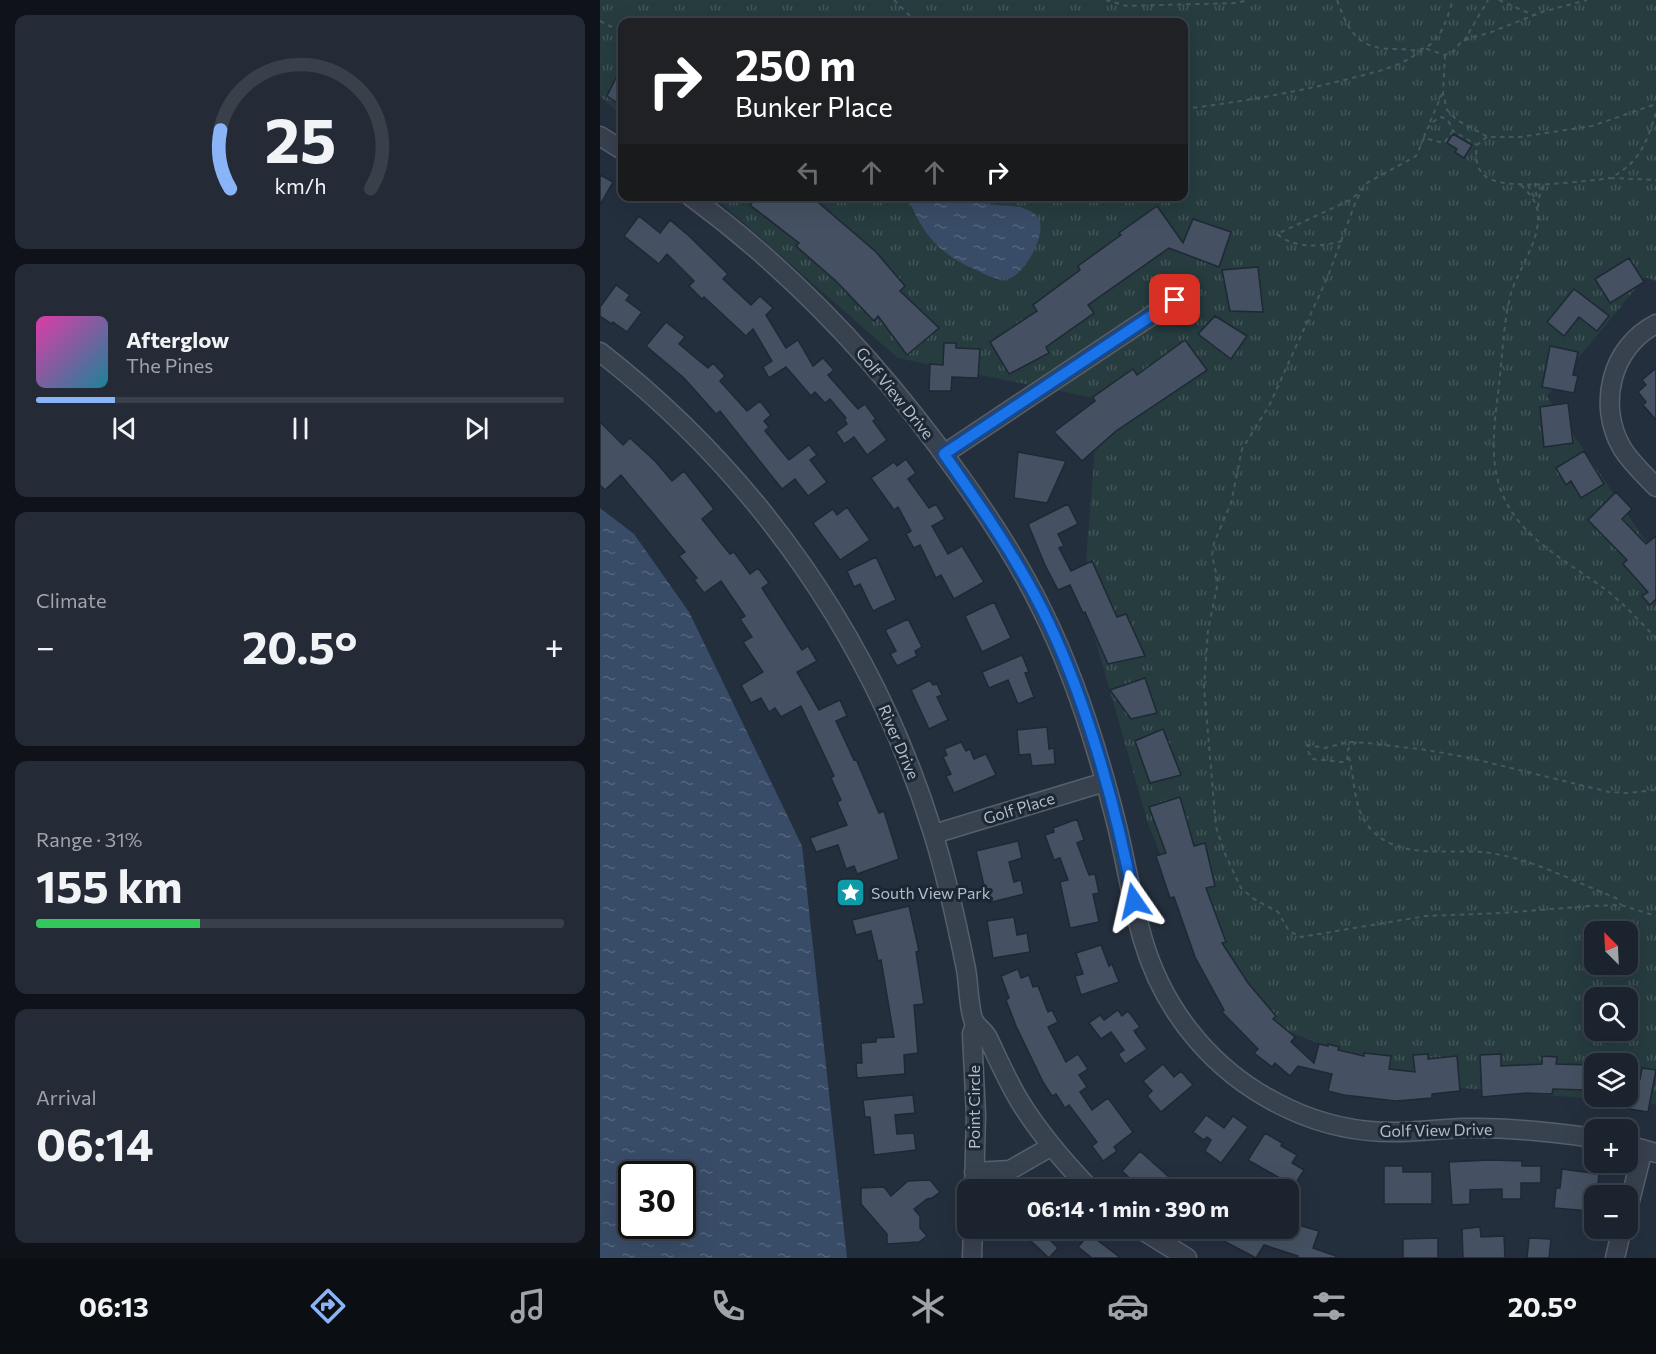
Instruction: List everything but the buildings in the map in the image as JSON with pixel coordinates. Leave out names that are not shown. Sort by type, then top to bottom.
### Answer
[{"type":"street","points":[[600,136],[618,147]]},
{"type":"street","name":"Golf View Drive","points":[[696,201],[755,248],[841,329],[909,406],[997,529],[1042,609],[1078,694],[1105,782],[1127,865],[1143,940],[1153,970],[1178,1016],[1197,1042],[1236,1078],[1262,1096],[1291,1110],[1334,1125],[1365,1131],[1397,1132],[1508,1128],[1584,1137]]},
{"type":"street","points":[[944,454],[1175,300]]},
{"type":"street","points":[[1656,324],[1640,334],[1627,349],[1613,377],[1610,397],[1611,418],[1622,447],[1656,487]]},
{"type":"street","name":"River Drive","points":[[600,352],[644,387],[706,447],[757,504],[796,555],[849,637],[897,734],[934,834],[949,888],[975,1024],[986,1035],[1019,1100],[1052,1146],[1081,1179]]},
{"type":"street","name":"Golf Place","points":[[934,834],[1105,782]]},
{"type":"street","name":"Point Circle","points":[[974,1179],[976,1115],[972,1034],[975,1024]]},
{"type":"street","points":[[981,1179],[1010,1170],[1052,1146]]},
{"type":"street","points":[[1634,1185],[1642,1149]]},
{"type":"street","points":[[972,1258],[973,1239]]},
{"type":"street","points":[[1157,1239],[1187,1258]]},
{"type":"street","points":[[1615,1258],[1619,1239]]},
{"type":"path","points":[[894,0],[912,18]]},
{"type":"path","points":[[1106,0],[1127,6],[1236,3],[1248,0]]},
{"type":"path","points":[[1336,0],[1351,32],[1360,42],[1388,49],[1418,50],[1424,48],[1445,56],[1464,41],[1488,0]]},
{"type":"path","points":[[1188,108],[1260,98],[1335,82],[1400,64],[1415,56],[1439,36],[1453,0]]},
{"type":"path","points":[[1499,0],[1533,15]]},
{"type":"path","points":[[1464,41],[1533,15],[1587,0]]},
{"type":"path","points":[[600,21],[618,30]]},
{"type":"path","points":[[1445,56],[1443,92],[1447,110],[1457,120],[1488,137],[1520,136],[1592,126],[1656,104]]},
{"type":"path","points":[[1443,92],[1416,156],[1365,184],[1329,276],[1269,406],[1242,449],[1231,503],[1214,543],[1212,555],[1218,582],[1208,630],[1204,687],[1216,827],[1224,854],[1241,888],[1254,899],[1278,912],[1289,931],[1300,937],[1426,916],[1621,904],[1656,916]]},
{"type":"path","points":[[1611,178],[1629,167],[1638,156],[1647,140],[1656,113]]},
{"type":"path","points":[[1428,127],[1434,120],[1442,117],[1449,122],[1453,131],[1477,145]]},
{"type":"path","points":[[1424,138],[1444,143],[1453,131]]},
{"type":"path","points":[[1477,145],[1488,137]]},
{"type":"path","points":[[1477,145],[1476,162],[1485,176],[1495,181],[1521,185],[1611,178],[1656,180]]},
{"type":"path","points":[[1535,183],[1538,213]]},
{"type":"path","points":[[1545,183],[1540,193],[1534,237],[1519,270],[1506,318],[1493,439],[1498,484],[1507,505],[1533,538],[1613,595],[1656,638]]},
{"type":"path","points":[[1528,184],[1538,213]]},
{"type":"path","points":[[1521,185],[1535,203],[1538,213]]},
{"type":"path","points":[[1342,242],[1329,245],[1296,244],[1277,234],[1348,201],[1361,192]]},
{"type":"path","points":[[1357,742],[1348,749],[1347,761],[1342,762],[1312,759],[1307,749],[1308,745],[1330,748],[1348,742],[1357,742],[1449,754],[1609,792],[1656,790]]},
{"type":"path","points":[[1348,754],[1356,798],[1363,819],[1380,838],[1394,846],[1416,850],[1482,852],[1508,857],[1545,869],[1616,898],[1621,904]]},
{"type":"green space","points":[[600,0],[1656,0],[1656,281],[1645,277],[1547,396],[1656,556],[1656,1104],[1638,1103],[1638,1053],[1584,1053],[1584,1098],[1437,1086],[1222,1008],[1148,823],[1083,597],[1099,399],[898,358],[719,201],[1188,201],[1188,18],[618,18],[618,112],[600,96]]},
{"type":"water","points":[[910,201],[982,201],[988,204],[1013,206],[1036,215],[1040,221],[1038,240],[1022,269],[1015,276],[1000,279],[965,265],[943,251],[927,233]]},
{"type":"water","points":[[600,508],[634,534],[689,612],[802,846],[847,1258],[600,1258]]},
{"type":"place","name":"South View Park","points":[[850,893]]},
{"type":"route","points":[[1134,901],[1113,808],[1078,694],[1042,609],[997,529],[944,454],[1175,300]]}]
